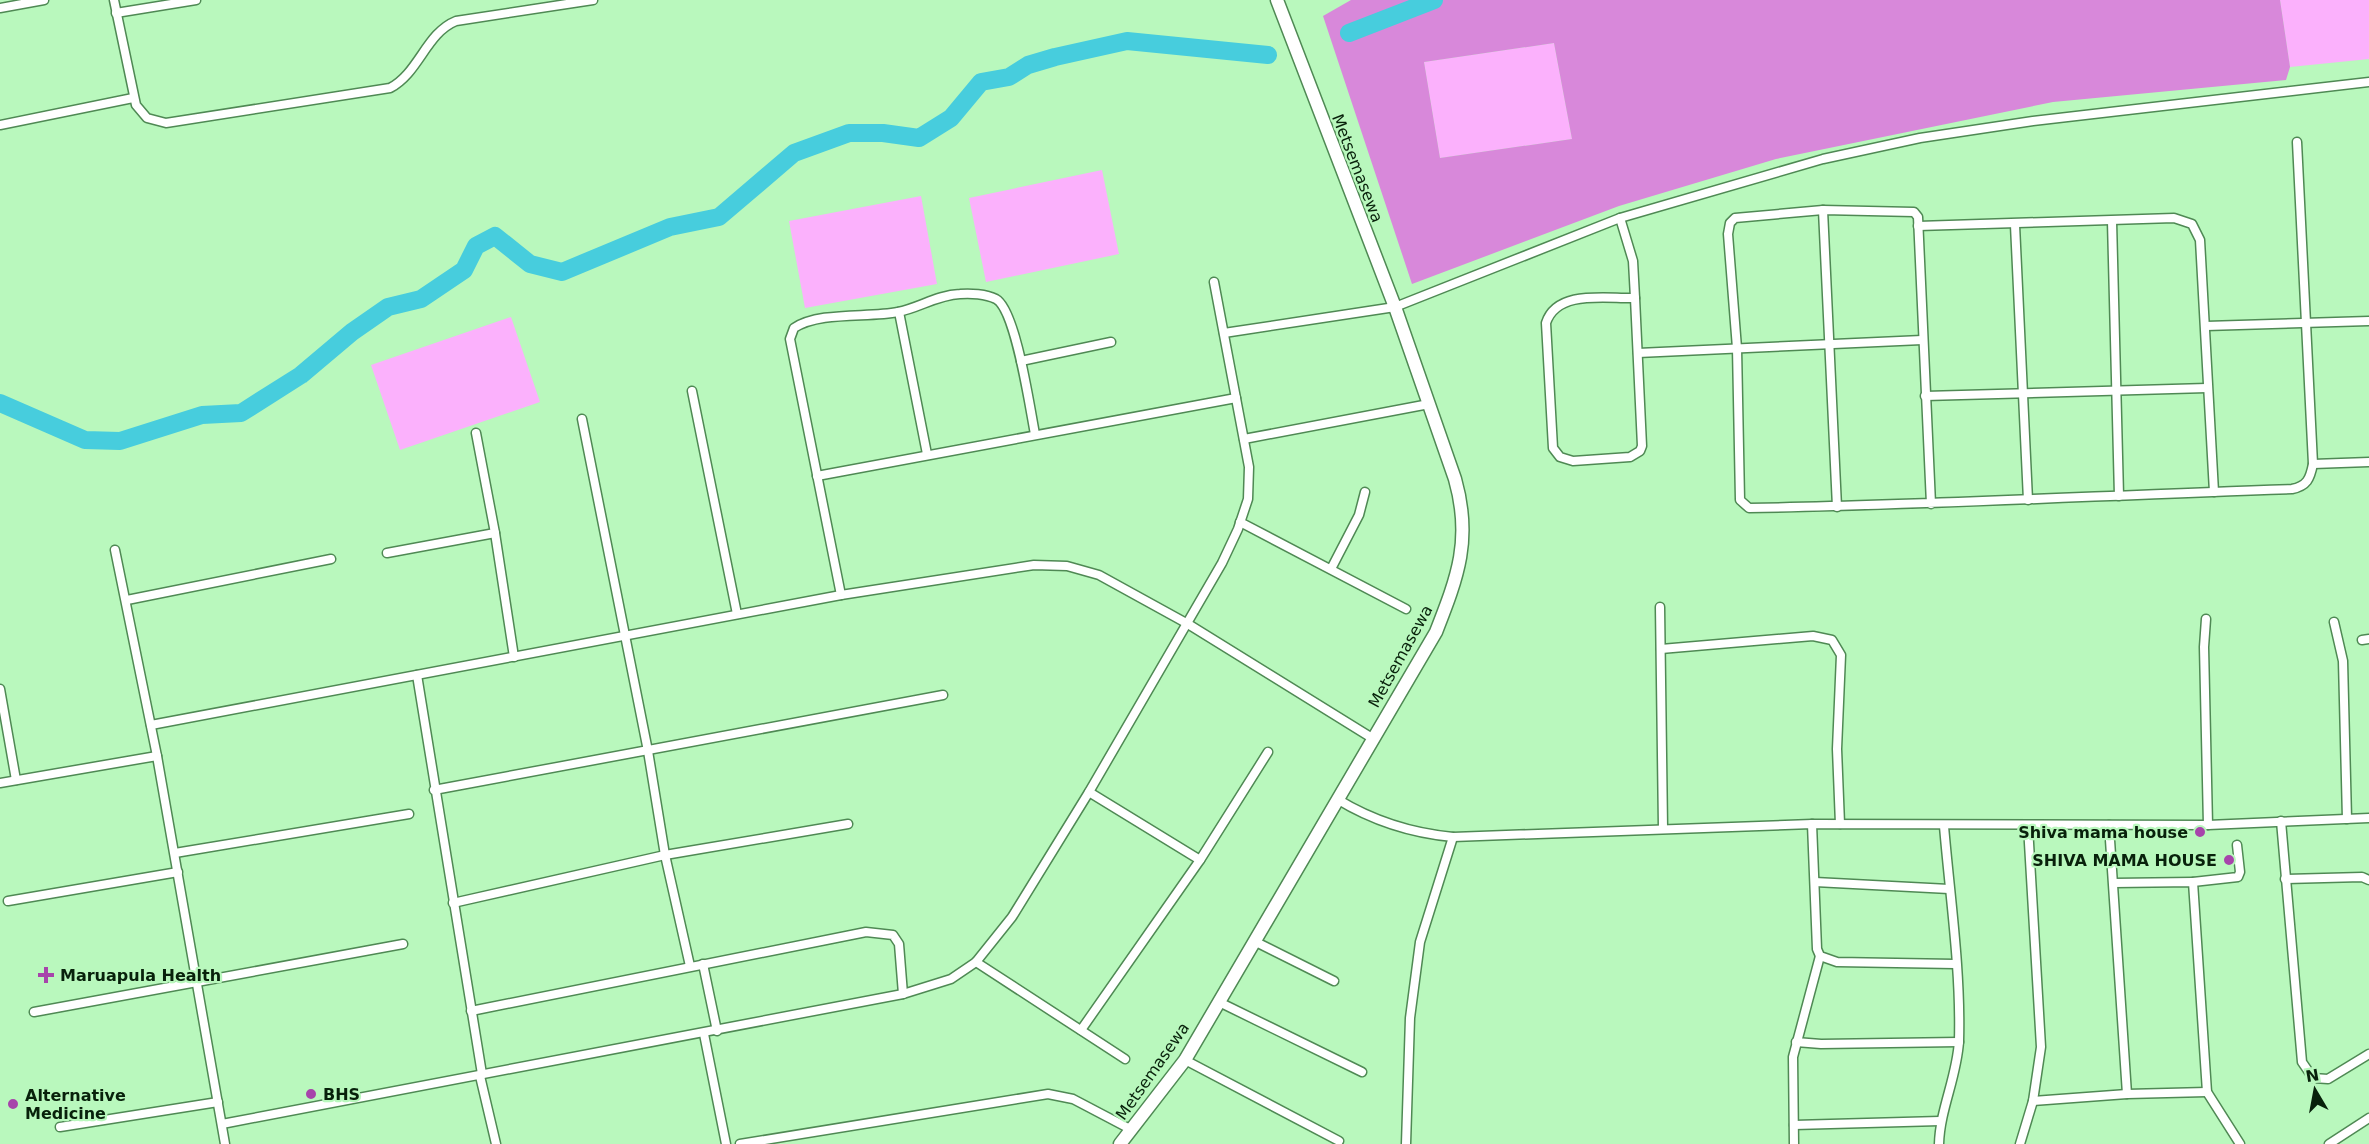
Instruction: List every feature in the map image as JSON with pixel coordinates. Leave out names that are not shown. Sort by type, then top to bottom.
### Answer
[{"type":"street","points":[[0,8],[44,0]]},
{"type":"street","points":[[114,0],[134,98],[147,118],[166,123],[390,88],[411,72],[446,25],[456,21],[593,0]]},
{"type":"street","points":[[116,13],[196,0]]},
{"type":"street","name":"Metsemasewa","points":[[1120,1144],[1185,1060],[1436,632],[1456,582],[1462,555],[1463,505],[1395,307],[1277,0]]},
{"type":"street","points":[[1224,333],[1395,307],[1620,218],[1802,164],[1920,138],[2033,121],[2369,82]]},
{"type":"street","points":[[0,124],[134,98]]},
{"type":"street","points":[[1931,504],[1918,217],[1909,210],[1823,210],[1743,215],[1735,218],[1730,223],[1728,234],[1737,348],[1740,500],[1749,508],[1931,504],[2303,486],[2308,481],[2313,464],[2296,142]]},
{"type":"street","points":[[1823,210],[1837,507]]},
{"type":"street","points":[[1620,218],[1633,261],[1638,353],[1642,446],[1640,451],[1624,457],[1573,461],[1560,457],[1553,448],[1546,323],[1549,314],[1559,304],[1573,300],[1635,298]]},
{"type":"street","points":[[1918,226],[2015,225],[2174,218],[2192,224],[2200,240],[2214,492]]},
{"type":"street","points":[[2112,221],[2119,496]]},
{"type":"street","points":[[2015,225],[2028,500]]},
{"type":"street","points":[[222,1124],[704,1034],[903,994],[951,979],[976,963],[1012,916],[1089,792],[1188,624],[1222,563],[1240,522],[1248,499],[1249,467],[1214,282]]},
{"type":"street","points":[[841,595],[791,348],[791,332],[801,324],[813,320],[900,312],[937,298],[959,294],[997,300],[1007,311],[1021,360],[1035,434]]},
{"type":"street","points":[[900,312],[927,454]]},
{"type":"street","points":[[2205,326],[2369,321]]},
{"type":"street","points":[[1638,353],[1922,340]]},
{"type":"street","points":[[1021,360],[1111,342]]},
{"type":"street","points":[[1925,396],[2207,388]]},
{"type":"street","points":[[692,391],[737,614]]},
{"type":"street","points":[[817,476],[1236,398]]},
{"type":"street","points":[[1244,440],[1429,404]]},
{"type":"street","points":[[582,419],[648,751],[665,855],[690,966]]},
{"type":"street","points":[[476,433],[495,532],[514,657]]},
{"type":"street","points":[[2313,464],[2369,462]]},
{"type":"street","points":[[1331,569],[1359,515],[1365,492]]},
{"type":"street","points":[[1240,522],[1406,609]]},
{"type":"street","points":[[387,553],[495,532]]},
{"type":"street","points":[[115,550],[127,600],[175,853],[225,1144]]},
{"type":"street","points":[[127,600],[331,559]]},
{"type":"street","points":[[151,725],[841,595],[1034,565],[1067,566],[1099,575],[1188,624],[1372,738]]},
{"type":"street","points":[[1660,607],[1663,828]]},
{"type":"street","points":[[2206,619],[2204,646],[2208,825]]},
{"type":"street","points":[[2334,622],[2343,661],[2347,819]]},
{"type":"street","points":[[1661,649],[1813,636],[1832,640],[1841,655],[1837,749],[1840,824]]},
{"type":"street","points":[[417,675],[481,1075],[496,1144]]},
{"type":"street","points":[[0,689],[16,780]]},
{"type":"street","points":[[434,790],[944,695]]},
{"type":"street","points":[[1081,1030],[1200,860],[1268,752]]},
{"type":"street","points":[[0,783],[157,756]]},
{"type":"street","points":[[1089,792],[1200,860]]},
{"type":"street","points":[[1337,799],[1361,813],[1409,831],[1453,837],[1812,824],[2208,825],[2369,818]]},
{"type":"street","points":[[175,853],[409,813]]},
{"type":"street","points":[[2281,821],[2302,1062],[2313,1078],[2324,1080],[2369,1054]]},
{"type":"street","points":[[453,903],[665,855],[848,824]]},
{"type":"street","points":[[1812,824],[1817,949],[1820,956],[1827,961],[1837,962],[1955,964]]},
{"type":"street","points":[[2109,825],[2127,1094]]},
{"type":"street","points":[[1939,1144],[1940,1121],[1953,1082],[1959,1042],[1944,826]]},
{"type":"street","points":[[2020,1144],[2033,1101],[2039,1067],[2041,1030],[2028,826]]},
{"type":"street","points":[[1406,1144],[1410,1018],[1420,942],[1453,837]]},
{"type":"street","points":[[2114,883],[2193,882],[2238,877],[2240,872],[2237,845]]},
{"type":"street","points":[[8,901],[178,872]]},
{"type":"street","points":[[2285,879],[2362,877],[2369,880]]},
{"type":"street","points":[[1815,882],[1949,889]]},
{"type":"street","points":[[2193,882],[2207,1092],[2240,1144]]},
{"type":"street","points":[[471,1011],[866,932],[884,932],[893,935],[899,944],[903,994]]},
{"type":"street","points":[[1254,941],[1334,981]]},
{"type":"street","points":[[34,1012],[198,984],[403,944]]},
{"type":"street","points":[[1794,1144],[1796,1042],[1820,956]]},
{"type":"street","points":[[976,963],[1125,1059]]},
{"type":"street","points":[[703,964],[717,1031]]},
{"type":"street","points":[[1219,1002],[1362,1072]]},
{"type":"street","points":[[704,1034],[726,1144]]},
{"type":"street","points":[[1796,1042],[1821,1044],[1959,1042]]},
{"type":"street","points":[[1185,1060],[1339,1141]]},
{"type":"street","points":[[2033,1101],[2127,1094],[2207,1092]]},
{"type":"street","points":[[740,1144],[1048,1094],[1073,1098],[1132,1130]]},
{"type":"street","points":[[60,1126],[218,1102]]},
{"type":"street","points":[[2329,1144],[2369,1118]]},
{"type":"street","points":[[1794,1125],[1940,1121]]},
{"type":"shaded area","points":[[1351,0],[2280,0],[2290,67],[2286,80],[2053,102],[1776,159],[1619,206],[1412,284],[1323,16]],"holes":[[[1554,43],[1572,139],[1440,158],[1424,62]]]},
{"type":"shaded area","points":[[2280,0],[2369,0],[2369,59],[2290,67]]},
{"type":"shaded area","points":[[1554,43],[1572,139],[1440,158],[1424,62]]},
{"type":"shaded area","points":[[1102,170],[1119,254],[986,282],[969,198]]},
{"type":"shaded area","points":[[921,196],[937,284],[805,308],[789,221]]},
{"type":"shaded area","points":[[511,317],[540,402],[400,450],[371,365]]},
{"type":"waterway","points":[[1349,33],[1434,0]]},
{"type":"waterway","points":[[0,403],[85,440],[120,441],[202,415],[241,413],[301,375],[352,332],[388,307],[421,299],[464,270],[476,246],[495,236],[530,264],[562,272],[670,227],[719,217],[794,153],[849,133],[883,133],[919,138],[951,118],[981,82],[1009,77],[1028,65],[1127,41],[1268,55]]},
{"type":"place","name":"Shiva mama house","points":[[2200,832]]},
{"type":"place","name":"SHIVA MAMA HOUSE","points":[[2229,860]]},
{"type":"place","name":"Maruapula Health","points":[[46,975]]},
{"type":"place","name":"BHS","points":[[311,1094]]},
{"type":"place","name":"Alternative Medicine","points":[[13,1104]]}]
